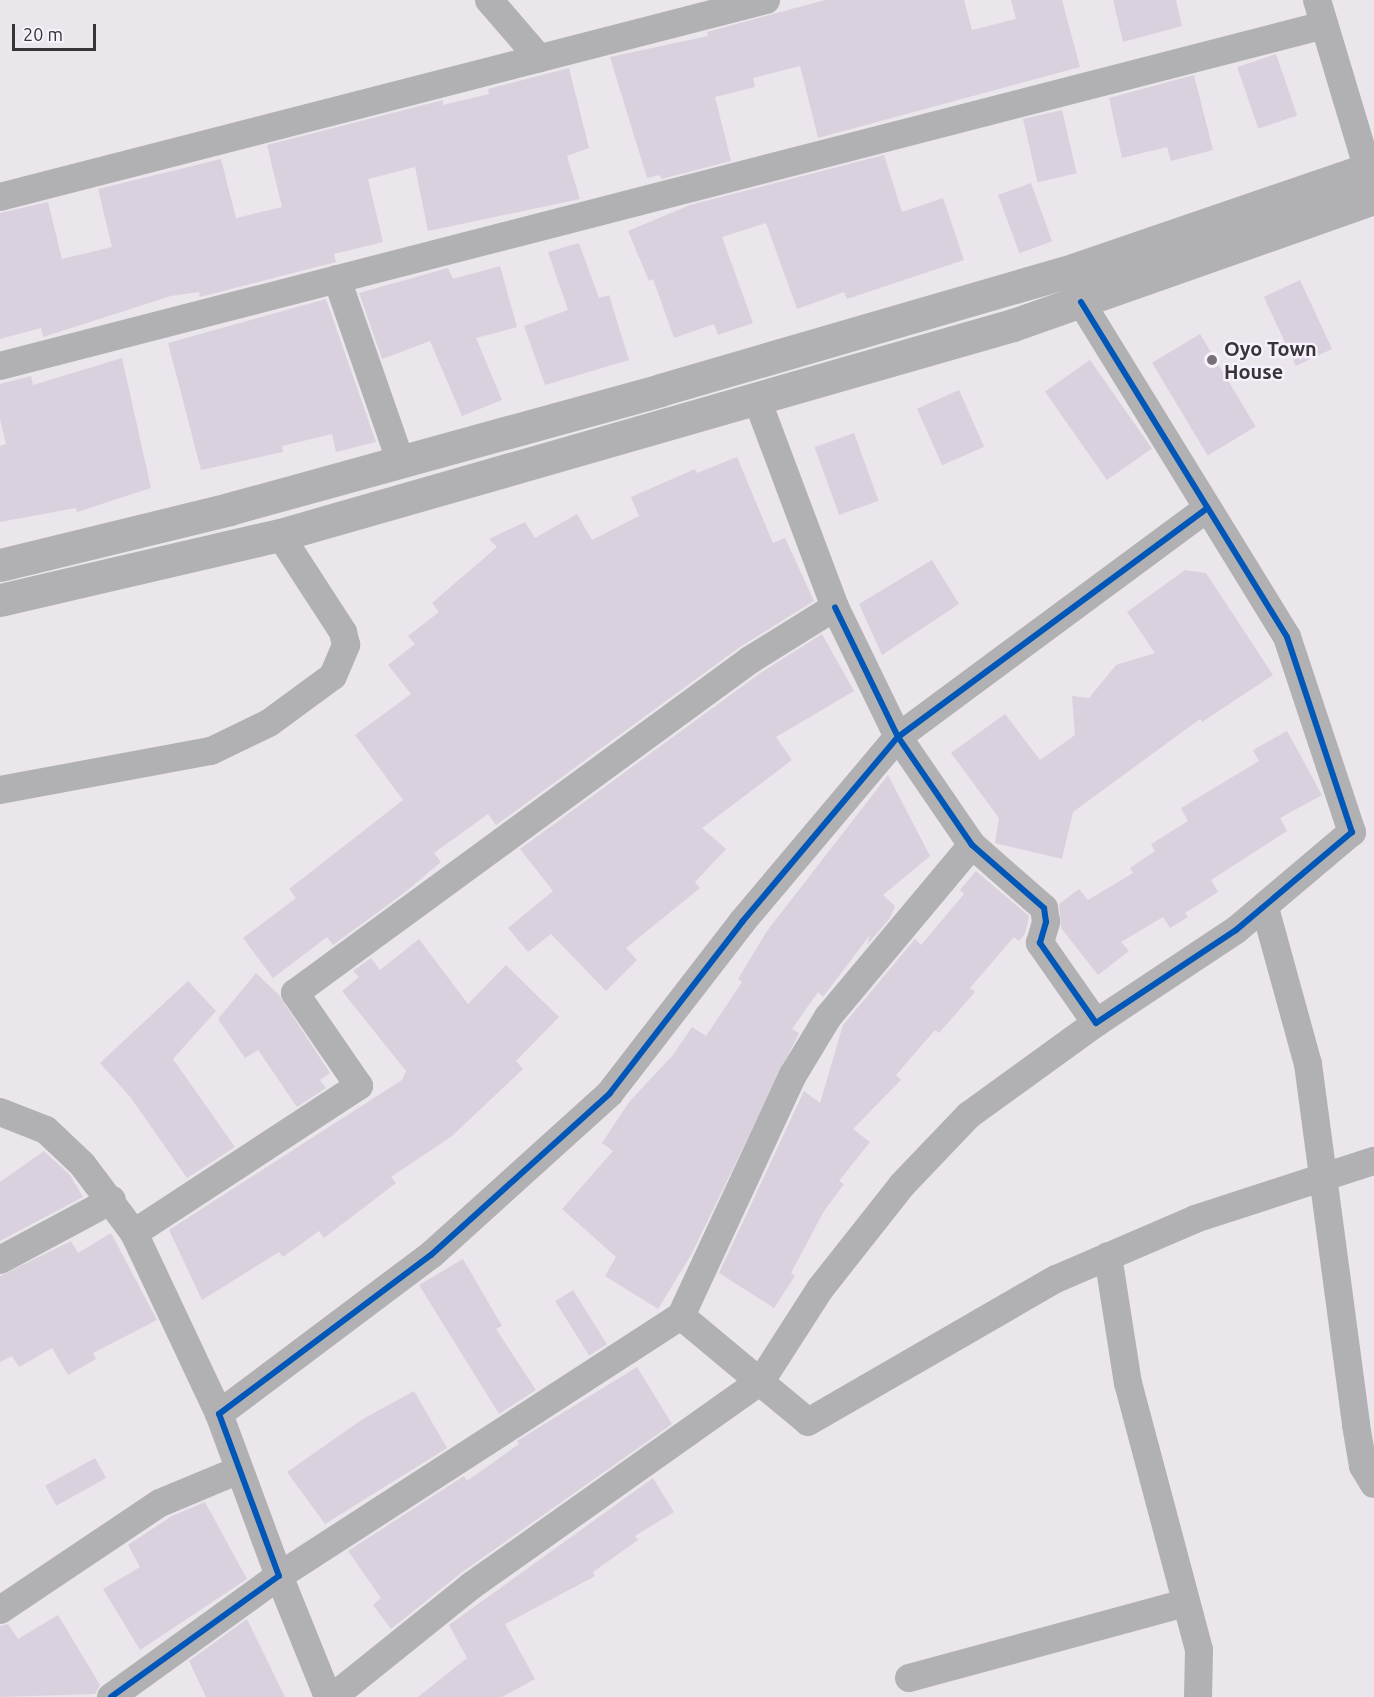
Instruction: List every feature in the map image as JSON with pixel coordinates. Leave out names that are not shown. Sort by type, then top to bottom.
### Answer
[{"type":"street","points":[[489,0],[540,58]]},
{"type":"street","points":[[0,197],[540,58],[724,5],[766,0]]},
{"type":"street","points":[[0,366],[337,279],[1321,13],[1372,178]]},
{"type":"street","points":[[0,600],[280,535],[330,517],[757,399],[1081,302],[1372,178]]},
{"type":"street","points":[[0,565],[229,509],[660,390],[1064,273],[1372,178]]},
{"type":"street","points":[[337,279],[400,460]]},
{"type":"street","points":[[333,1697],[471,1586],[761,1381],[820,1289],[902,1185],[969,1115],[1096,1023],[1265,908],[1352,832],[1287,637],[1081,302]]},
{"type":"street","points":[[660,390],[668,424]]},
{"type":"street","points":[[757,399],[835,608],[895,730],[972,845],[1044,908],[1046,922],[1040,943],[1096,1023]]},
{"type":"street","points":[[219,1414],[431,1255],[609,1094],[895,730],[1203,501]]},
{"type":"street","points":[[0,790],[211,751],[269,723],[333,676],[346,645],[343,632],[280,535]]},
{"type":"street","points":[[134,1233],[359,1086],[295,993],[750,660],[835,608]]},
{"type":"street","points":[[111,1697],[279,1576],[681,1316],[793,1075],[828,1017],[972,845]]},
{"type":"street","points":[[1265,908],[1308,1064],[1356,1425],[1363,1466],[1374,1484]]},
{"type":"street","points":[[0,1112],[46,1130],[112,1200],[134,1233],[219,1414],[279,1576],[328,1697]]},
{"type":"street","points":[[681,1316],[808,1422],[1056,1278],[1195,1219],[1374,1161]]},
{"type":"street","points":[[0,1260],[112,1200]]},
{"type":"street","points":[[1108,1257],[1128,1383],[1199,1650],[1198,1697]]},
{"type":"street","points":[[0,1610],[160,1503],[239,1470]]},
{"type":"street","points":[[909,1678],[1186,1604]]},
{"type":"building","points":[[825,0],[964,0],[972,30],[1016,19],[1011,0],[1062,0],[1080,67],[818,138],[800,66],[753,78],[755,87],[715,97],[731,161],[661,179],[660,175],[647,178],[610,57],[708,36],[707,32]]},
{"type":"building","points":[[1113,0],[1176,0],[1182,26],[1123,42]]},
{"type":"building","points":[[1276,54],[1297,115],[1258,129],[1237,67]]},
{"type":"building","points":[[569,68],[589,148],[567,156],[580,199],[428,231],[415,167],[368,179],[383,242],[334,254],[336,262],[200,297],[199,292],[171,296],[43,337],[41,328],[0,339],[0,213],[48,202],[62,259],[112,247],[98,189],[221,159],[236,218],[282,207],[267,145],[443,100],[443,105],[489,94],[488,89]]},
{"type":"building","points":[[1194,75],[1213,150],[1171,161],[1167,147],[1122,158],[1109,98]]},
{"type":"building","points":[[1062,110],[1077,173],[1038,182],[1023,119]]},
{"type":"building","points":[[884,155],[902,212],[943,198],[964,260],[847,299],[844,292],[797,309],[766,223],[722,237],[753,323],[718,335],[714,324],[674,338],[653,279],[649,281],[628,231],[690,205]]},
{"type":"building","points":[[1031,183],[1052,241],[1019,253],[998,195]]},
{"type":"building","points":[[579,243],[599,298],[609,295],[629,360],[545,385],[524,326],[568,310],[548,252]]},
{"type":"building","points":[[500,266],[517,327],[476,338],[502,400],[462,416],[430,341],[382,359],[359,293],[448,268],[453,279]]},
{"type":"building","points":[[1300,280],[1332,349],[1296,366],[1264,297]]},
{"type":"building","points":[[326,299],[376,442],[336,452],[332,434],[282,446],[283,452],[201,470],[168,343]]},
{"type":"building","points":[[1200,334],[1256,427],[1208,455],[1152,363]]},
{"type":"building","points":[[122,358],[151,488],[77,512],[76,508],[0,522],[0,446],[6,444],[0,419],[0,384],[31,376],[33,385]]},
{"type":"building","points":[[1090,360],[1152,448],[1107,480],[1045,392]]},
{"type":"building","points":[[959,390],[984,447],[942,465],[917,409]]},
{"type":"building","points":[[854,433],[879,501],[839,515],[815,447]]},
{"type":"building","points":[[737,457],[773,543],[785,538],[814,601],[740,647],[496,825],[488,814],[434,853],[441,862],[404,893],[333,945],[327,937],[273,978],[243,938],[296,898],[289,889],[403,800],[355,735],[411,694],[388,665],[415,644],[408,636],[439,612],[432,603],[497,547],[489,539],[525,522],[535,538],[577,514],[592,540],[639,516],[631,497],[695,469],[697,473]]},
{"type":"building","points":[[932,560],[959,604],[882,655],[859,604]]},
{"type":"building","points":[[1185,570],[1206,573],[1273,675],[1202,722],[1200,719],[1073,812],[1062,859],[995,843],[999,818],[951,753],[1005,714],[1040,760],[1075,735],[1072,696],[1089,698],[1116,665],[1155,653],[1127,612]]},
{"type":"building","points":[[822,634],[854,691],[776,737],[792,760],[702,828],[726,849],[695,882],[700,888],[626,948],[637,960],[606,991],[551,934],[528,952],[508,928],[553,891],[520,849],[759,674]]},
{"type":"building","points":[[1287,731],[1322,795],[1280,818],[1287,831],[1211,880],[1218,892],[1185,913],[1188,917],[1170,928],[1163,917],[1121,942],[1129,951],[1098,975],[1061,928],[1059,904],[1079,889],[1088,900],[1133,873],[1130,868],[1155,851],[1151,844],[1188,821],[1181,808],[1259,761],[1253,750]]},
{"type":"building","points":[[888,775],[930,856],[883,895],[895,906],[890,918],[867,945],[870,935],[823,997],[818,992],[792,1029],[799,1033],[691,1255],[658,1309],[605,1276],[616,1257],[562,1209],[613,1151],[602,1143],[629,1102],[673,1055],[692,1027],[706,1036],[742,982],[738,979],[767,931]]},
{"type":"building","points":[[976,871],[1029,916],[1025,934],[1019,941],[1014,937],[970,988],[975,992],[939,1033],[935,1030],[896,1075],[901,1080],[853,1129],[870,1142],[839,1181],[844,1184],[824,1211],[791,1273],[795,1276],[774,1308],[719,1273],[804,1091],[820,1103],[843,1025],[915,939],[921,945],[964,894],[960,890]]},
{"type":"building","points":[[419,939],[468,1004],[506,965],[559,1017],[516,1061],[523,1069],[452,1136],[391,1177],[396,1183],[324,1238],[319,1231],[283,1257],[279,1252],[202,1300],[169,1230],[402,1080],[406,1071],[342,991],[359,977],[353,971],[371,958],[380,970]]},
{"type":"building","points":[[256,973],[279,995],[330,1073],[320,1080],[326,1088],[297,1107],[258,1050],[245,1058],[218,1019]]},
{"type":"building","points":[[188,981],[216,1011],[173,1059],[235,1147],[187,1178],[131,1098],[100,1063]]},
{"type":"building","points":[[44,1151],[70,1175],[83,1197],[0,1241],[0,1182]]},
{"type":"building","points":[[111,1233],[157,1320],[93,1353],[96,1359],[68,1375],[52,1348],[19,1367],[12,1356],[0,1362],[0,1276],[71,1241],[78,1253]]},
{"type":"building","points":[[463,1259],[502,1326],[496,1329],[536,1390],[499,1414],[419,1285]]},
{"type":"building","points":[[573,1290],[607,1344],[589,1355],[555,1301]]},
{"type":"building","points":[[637,1367],[672,1424],[461,1573],[391,1629],[373,1605],[381,1598],[348,1551],[464,1476],[467,1481],[519,1444],[517,1441]]},
{"type":"building","points":[[414,1391],[447,1448],[325,1524],[287,1472],[363,1419]]},
{"type":"building","points":[[95,1458],[106,1478],[56,1506],[45,1486]]},
{"type":"building","points":[[653,1478],[674,1512],[635,1536],[638,1540],[593,1572],[595,1576],[505,1624],[535,1679],[502,1697],[418,1697],[467,1658],[449,1625]]},
{"type":"building","points":[[205,1502],[247,1579],[140,1650],[103,1589],[140,1567],[128,1545],[172,1516]]},
{"type":"building","points":[[58,1615],[100,1685],[95,1694],[0,1697],[0,1626],[8,1624],[18,1639]]},
{"type":"building","points":[[247,1619],[285,1697],[206,1697],[189,1661]]},
{"type":"cycle path","points":[[1081,302],[1287,637],[1352,832],[1236,930],[1096,1023],[1040,943],[1046,922],[1044,908],[972,845],[898,737],[1207,508]]},
{"type":"cycle path","points":[[111,1697],[279,1576],[219,1414],[431,1255],[610,1093],[742,922],[898,737],[835,607]]},
{"type":"place","name":"Oyo Town House","points":[[1212,360]]}]
